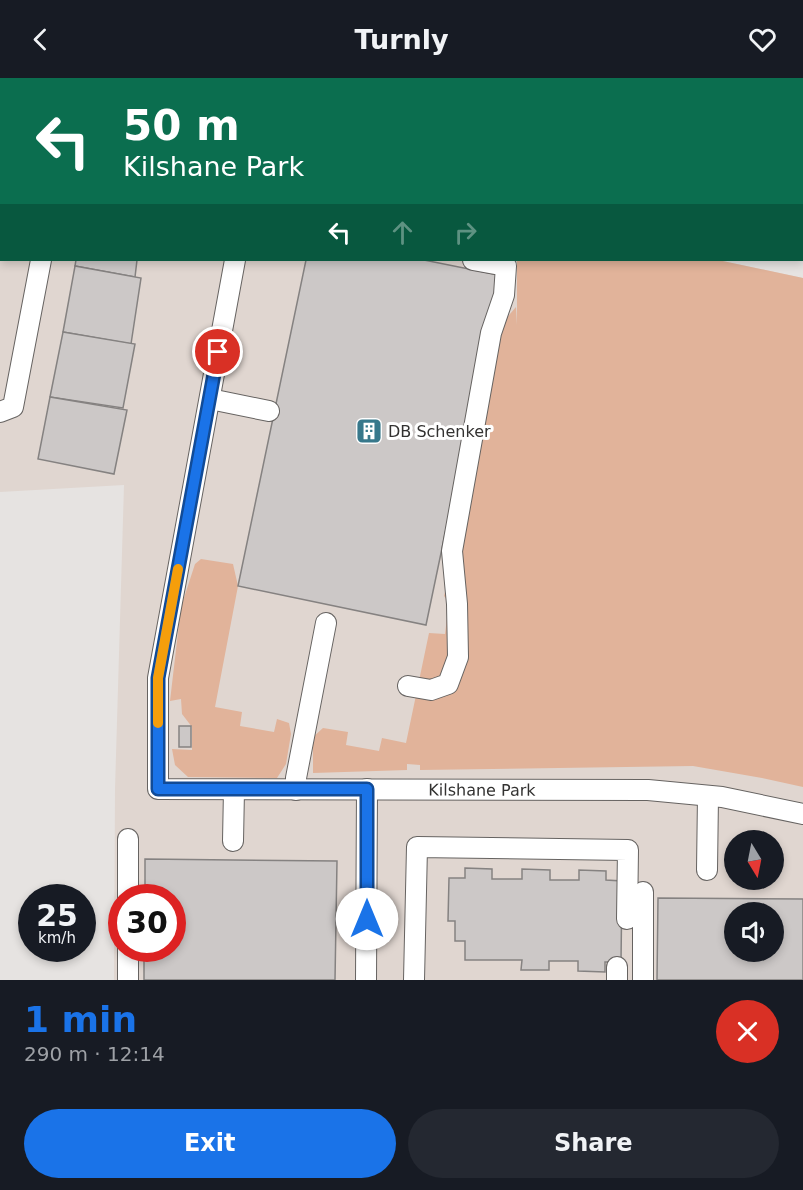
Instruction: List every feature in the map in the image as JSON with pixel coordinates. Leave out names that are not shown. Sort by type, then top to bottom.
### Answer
[{"type":"street","points":[[0,412],[13,407],[41,261]]},
{"type":"street","points":[[236,261],[210,399],[269,411]]},
{"type":"street","points":[[408,686],[431,690],[448,684],[458,657],[457,604],[452,551],[491,333],[504,295],[506,266],[478,261]]},
{"type":"street","name":"Kilshane Park","points":[[210,399],[158,678],[158,789],[648,790],[722,797],[803,814]]},
{"type":"street","points":[[296,790],[296,778],[326,623]]},
{"type":"street","points":[[366,980],[367,789]]},
{"type":"street","points":[[233,841],[234,790]]},
{"type":"street","points":[[707,870],[708,795]]},
{"type":"street","points":[[128,839],[128,884]]},
{"type":"street","points":[[414,980],[417,847],[628,850],[627,919]]},
{"type":"street","points":[[643,892],[643,980]]},
{"type":"street","points":[[128,962],[128,980]]},
{"type":"shaded area","points":[[0,261],[723,261],[803,278],[803,980],[114,980],[114,962],[186,962],[186,884],[115,884],[124,485],[0,492]]},
{"type":"shaded area","points":[[517,261],[723,261],[803,278],[803,787],[693,766],[420,770],[420,765],[407,764],[407,770],[313,773],[313,737],[323,728],[348,732],[346,745],[379,751],[382,738],[406,743],[429,633],[445,634],[449,602],[444,596],[462,524],[497,329],[516,307],[517,325]]},
{"type":"shaded area","points":[[201,559],[233,564],[238,586],[215,707],[242,712],[240,726],[274,732],[277,719],[289,723],[291,734],[286,764],[277,778],[188,777],[175,765],[172,749],[192,750],[192,727],[182,714],[181,699],[170,701],[181,607],[195,564]]},
{"type":"building","points":[[76,261],[137,261],[135,277],[75,266]]},
{"type":"building","name":"DB Schenker","points":[[306,261],[429,261],[499,275],[426,625],[238,586]]},
{"type":"building","points":[[75,266],[141,278],[131,344],[63,332]]},
{"type":"building","points":[[63,332],[135,344],[123,408],[50,397]]},
{"type":"building","points":[[50,397],[127,410],[114,474],[38,459]]},
{"type":"building","points":[[179,726],[191,726],[191,747],[179,747]]},
{"type":"building","points":[[145,859],[337,861],[335,980],[144,980],[144,962],[186,962],[186,884],[145,884]]},
{"type":"building","points":[[465,868],[492,869],[492,879],[522,879],[522,869],[550,870],[550,880],[579,880],[579,870],[606,871],[606,880],[622,881],[621,962],[605,962],[605,972],[578,971],[578,961],[549,961],[549,970],[521,970],[522,960],[465,960],[465,941],[455,941],[455,921],[448,921],[449,878],[465,878]]},
{"type":"building","points":[[658,898],[803,899],[803,980],[657,980]]},
{"type":"slow traffic","points":[[158,723],[158,678],[178,569]]},
{"type":"place","name":"DB Schenker","points":[[369,431]]},
{"type":"route","points":[[218,352],[158,678],[158,789],[367,789],[367,919]]}]
